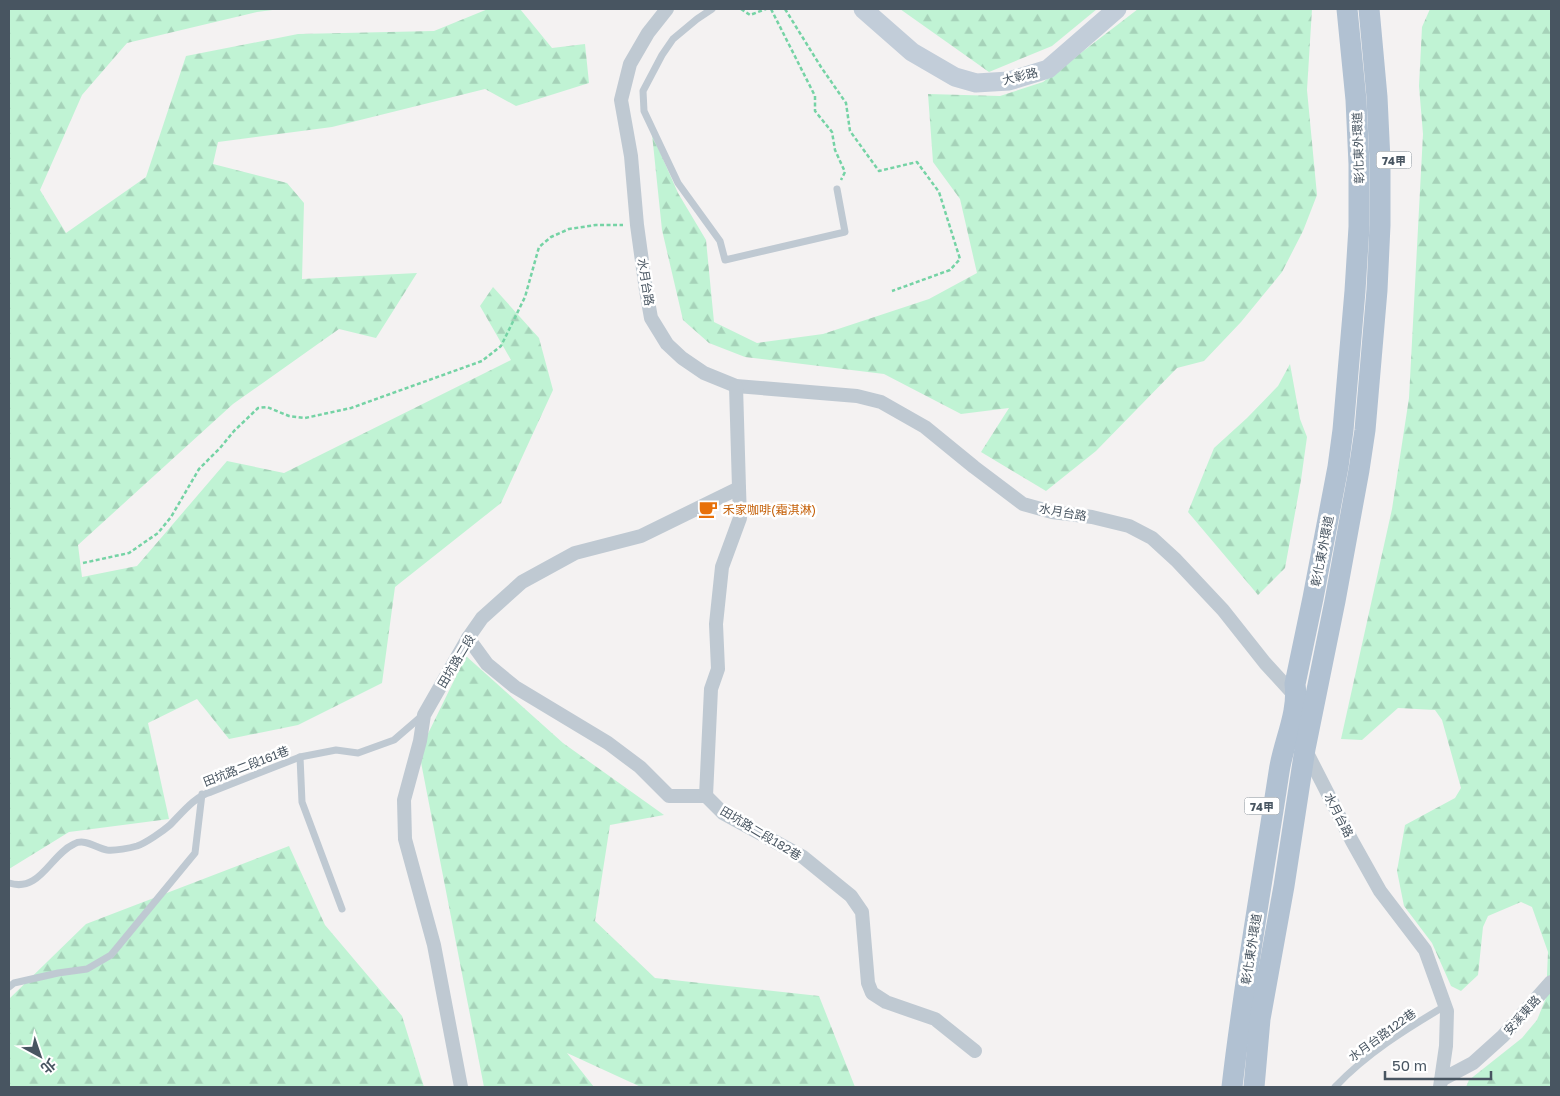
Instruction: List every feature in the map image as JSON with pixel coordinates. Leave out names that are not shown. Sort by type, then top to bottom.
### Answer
[{"type":"main road","name":"大彰路","points":[[863,9],[912,52],[955,77],[976,83],[1009,81],[1048,69],[1118,9]]},
{"type":"main road","name":"74甲","points":[[1334,9],[1344,38]]},
{"type":"main road","name":"彰化東外環道","points":[[1254,1087],[1250,1018],[1280,759],[1295,684],[1307,597],[1337,430],[1349,291],[1359,227],[1356,100],[1344,38],[1347,9]]},
{"type":"main road","name":"彰化東外環道","points":[[1232,1087],[1284,886],[1305,748],[1341,602],[1359,470],[1371,430],[1384,289],[1380,226],[1380,161],[1377,97],[1378,32],[1369,9]]},
{"type":"main road","name":"74甲","points":[[1378,32],[1382,9]]},
{"type":"main road","name":"74甲","points":[[1220,1087],[1250,1018],[1317,772],[1341,602]]},
{"type":"main road","name":"74甲","points":[[1250,1018],[1267,1087]]},
{"type":"street","name":"水月台路","points":[[667,9],[648,33],[630,64],[621,100],[631,156],[637,225],[652,318],[667,344],[682,358],[704,373],[736,386],[857,396],[881,402],[925,427],[1023,504],[1052,512],[1092,517],[1129,526],[1152,538],[1176,560],[1223,610],[1265,663],[1292,692],[1305,748],[1352,841],[1380,891],[1425,950],[1447,1011],[1446,1046],[1440,1084]]},
{"type":"street","points":[[468,638],[486,664],[515,688],[608,743],[640,768],[669,796],[706,796],[711,689],[718,669],[716,624],[722,567],[740,518],[736,386]]},
{"type":"street","name":"田坑路二段","points":[[461,1087],[434,946],[405,839],[404,800],[420,741],[424,715],[468,638],[482,618],[522,582],[575,553],[641,536],[739,488]]},
{"type":"street","name":"田坑路二段182巷","points":[[706,796],[723,813],[803,857],[851,896],[862,912],[868,983],[872,993],[886,1002],[935,1020],[975,1051]]},
{"type":"street","name":"安溪東路","points":[[1440,1084],[1473,1063],[1503,1036],[1551,982]]},
{"type":"lane","points":[[712,9],[673,39],[662,55],[643,91],[644,111],[678,183],[720,241],[726,260],[845,232],[837,189]]},
{"type":"lane","name":"田坑路二段161巷","points":[[9,883],[29,884],[39,877],[60,854],[74,844],[83,842],[108,850],[138,846],[167,827],[202,794],[300,757],[336,750],[358,753],[394,740],[424,715]]},
{"type":"lane","points":[[300,757],[302,802],[342,909]]},
{"type":"lane","points":[[9,987],[14,983],[58,973],[87,969],[110,956],[195,853],[202,794]]},
{"type":"lane","name":"水月台路122巷","points":[[1335,1087],[1348,1073],[1397,1036],[1445,1006]]},
{"type":"path","points":[[741,9],[750,15],[766,9]]},
{"type":"path","points":[[771,9],[815,96],[815,111],[832,132],[835,150],[845,172],[837,189]]},
{"type":"path","points":[[785,9],[846,103],[850,131],[879,171],[917,162],[939,192],[960,259],[950,270],[908,284],[892,292]]},
{"type":"path","points":[[83,563],[129,553],[158,533],[171,517],[199,469],[258,408],[267,407],[289,416],[305,418],[342,410],[482,361],[501,346],[525,297],[539,247],[551,237],[569,229],[596,225],[637,225]]},
{"type":"green space","points":[[9,9],[280,9],[257,12],[127,43],[82,95],[40,190],[66,233],[146,177],[186,56],[298,34],[434,31],[488,9],[520,9],[552,48],[585,44],[589,83],[516,106],[485,89],[332,127],[218,142],[213,164],[287,183],[304,203],[302,279],[417,273],[376,338],[339,329],[233,404],[78,545],[82,577],[137,566],[227,461],[284,473],[511,360],[480,306],[493,287],[539,338],[553,390],[501,503],[395,587],[382,683],[298,725],[229,739],[197,699],[148,723],[169,819],[69,832],[9,869]]},
{"type":"green space","points":[[900,9],[1097,9],[1052,46],[989,72]]},
{"type":"green space","points":[[1138,9],[1312,9],[1307,90],[1317,195],[1303,231],[1282,272],[1241,322],[1204,361],[1177,368],[1096,451],[1046,491],[981,452],[1009,408],[961,414],[884,374],[745,357],[709,343],[683,320],[662,230],[652,134],[678,193],[706,240],[714,322],[757,343],[823,334],[929,299],[977,273],[960,199],[933,162],[928,94],[1000,96],[1043,82]]},
{"type":"green space","points":[[1430,9],[1551,9],[1551,1087],[1466,1087],[1469,1080],[1522,1038],[1537,1020],[1546,998],[1548,952],[1532,907],[1521,902],[1488,916],[1483,927],[1478,975],[1461,991],[1451,986],[1432,943],[1404,906],[1397,871],[1405,825],[1455,798],[1461,788],[1442,720],[1435,710],[1398,708],[1362,740],[1341,739],[1392,509],[1409,398],[1423,134],[1419,86],[1422,27]]},
{"type":"green space","points":[[1290,364],[1300,419],[1307,437],[1285,568],[1258,595],[1188,512],[1214,448],[1278,386]]},
{"type":"green space","points":[[466,656],[563,743],[664,815],[610,825],[595,921],[655,978],[819,996],[855,1087],[641,1087],[567,1053],[594,1087],[484,1087],[419,752]]},
{"type":"green space","points":[[289,846],[325,925],[402,1016],[424,1087],[9,1087],[9,999],[86,924]]},
{"type":"place","name":"禾家咖啡(霜淇淋)","points":[[708,509]]}]
